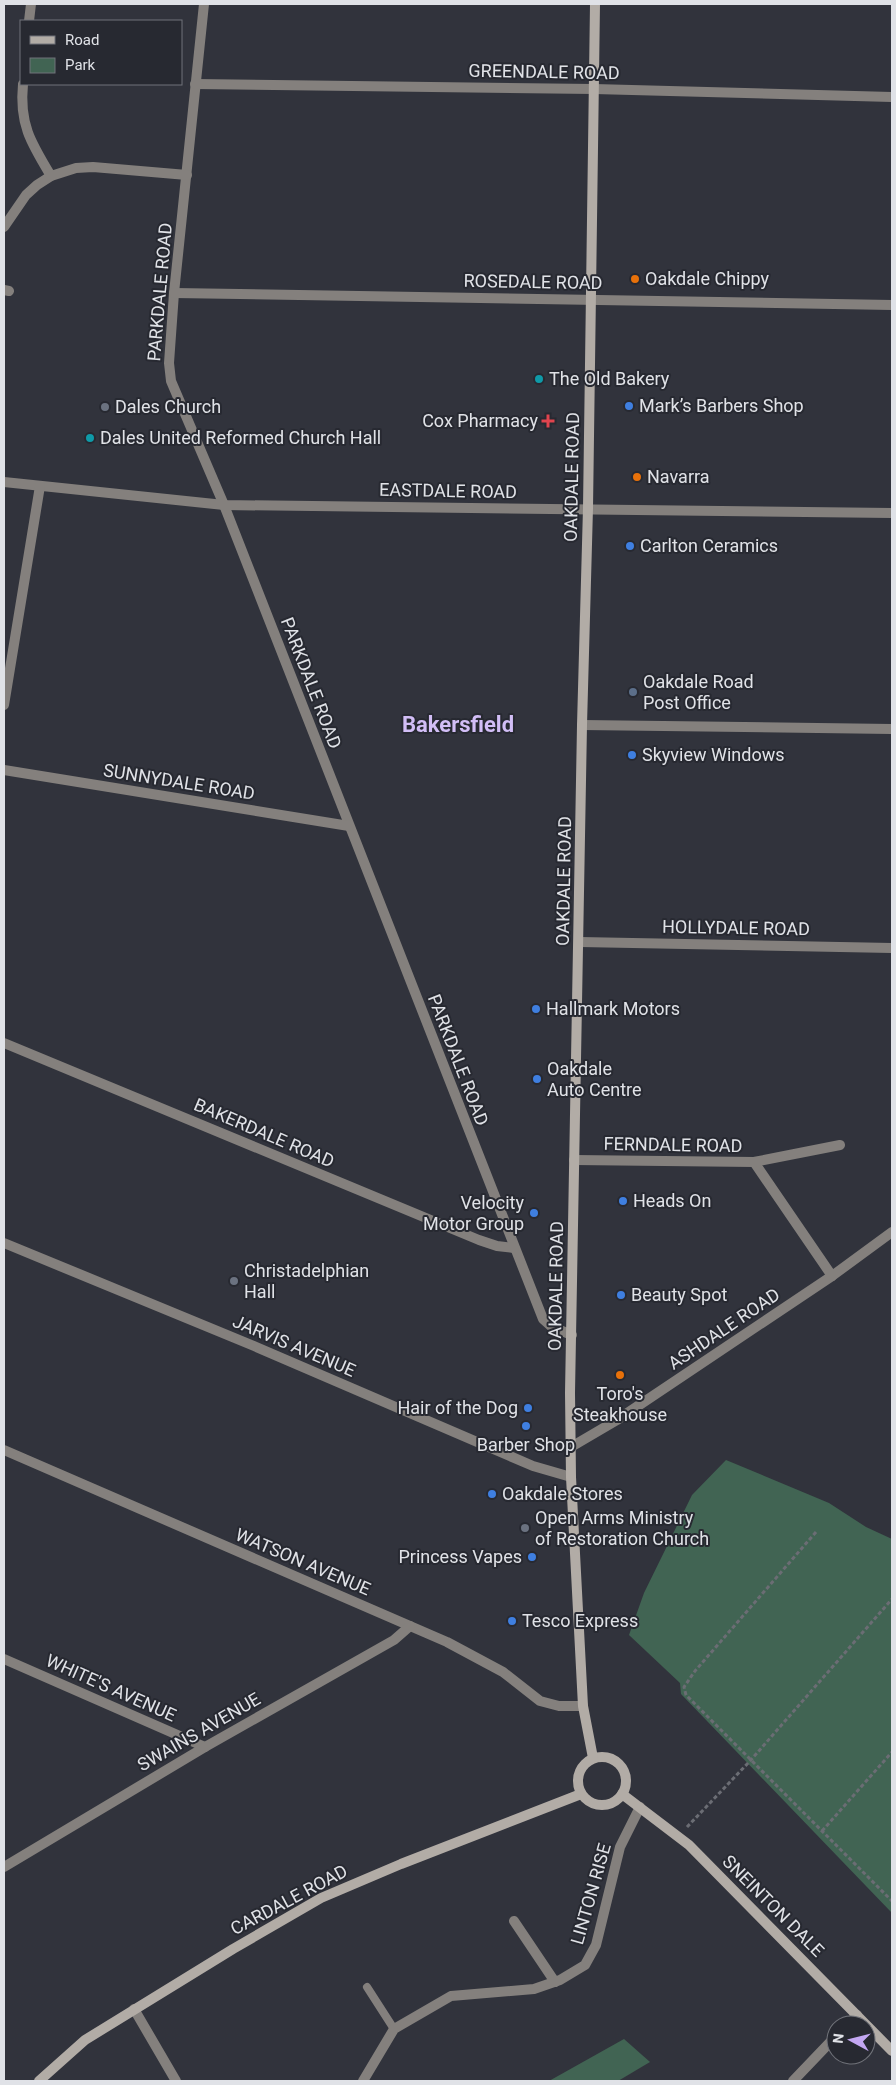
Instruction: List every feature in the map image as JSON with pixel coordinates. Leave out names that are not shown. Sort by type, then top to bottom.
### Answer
[{"type":"street","points":[[30,20],[31,4]]},
{"type":"street","name":"PARKDALE ROAD","points":[[204,4],[174,293],[169,351],[171,381],[224,505],[542,1319],[552,1327],[572,1335]]},
{"type":"street","name":"OAKDALE ROAD","points":[[593,1758],[583,1706],[571,1447],[574,1160],[588,508],[595,4]]},
{"type":"street","name":"GREENDALE ROAD","points":[[195,84],[594,89],[892,97]]},
{"type":"street","points":[[23,85],[25,127],[31,143],[51,176]]},
{"type":"street","points":[[4,227],[26,195],[37,185],[51,176],[76,168],[93,167],[187,176]]},
{"type":"street","name":"ROSEDALE ROAD","points":[[174,293],[892,305]]},
{"type":"street","name":"EASTDALE ROAD","points":[[4,482],[224,505],[892,513]]},
{"type":"street","points":[[4,704],[40,486]]},
{"type":"street","points":[[582,725],[892,729]]},
{"type":"street","name":"SUNNYDALE ROAD","points":[[4,770],[349,826]]},
{"type":"street","name":"HOLLYDALE ROAD","points":[[580,942],[892,948]]},
{"type":"street","name":"BAKERDALE ROAD","points":[[4,1043],[479,1240],[497,1246],[514,1248]]},
{"type":"street","points":[[754,1162],[840,1145]]},
{"type":"street","name":"FERNDALE ROAD","points":[[574,1160],[754,1162],[832,1276]]},
{"type":"street","name":"ASHDALE ROAD","points":[[571,1447],[617,1420],[832,1276],[892,1232]]},
{"type":"street","name":"JARVIS AVENUE","points":[[4,1243],[245,1342],[533,1466],[572,1477]]},
{"type":"street","name":"WATSON AVENUE","points":[[4,1450],[410,1626],[491,1665],[540,1700],[559,1706],[583,1706]]},
{"type":"street","name":"SWAINS AVENUE","points":[[4,1867],[205,1747],[394,1640],[410,1626]]},
{"type":"street","name":"WHITE'S AVENUE","points":[[4,1659],[205,1747]]},
{"type":"street","points":[[593,1758],[608,1758],[620,1766],[626,1780],[622,1794],[616,1801],[607,1805],[597,1805],[588,1801],[581,1794],[578,1786],[581,1769],[586,1763],[593,1758]]},
{"type":"street","name":"CARDALE ROAD","points":[[39,2081],[85,2040],[321,1898],[401,1864],[581,1794]]},
{"type":"street","name":"SNEINTON DALE","points":[[622,1794],[678,1836],[857,2015]]},
{"type":"street","name":"LINTON RISE","points":[[363,2081],[394,2029],[451,1996],[534,1989],[555,1982],[586,1965],[596,1945],[620,1847],[640,1807]]},
{"type":"street","points":[[514,1921],[555,1982]]},
{"type":"street","points":[[134,2009],[176,2081]]},
{"type":"street","name":"SNEINTON DALE","points":[[876,2035],[892,2051]]},
{"type":"street","points":[[793,2081],[826,2046]]},
{"type":"lane","points":[[367,1987],[394,2029]]},
{"type":"path","points":[[816,1532],[695,1671],[684,1687],[686,1695],[750,1761],[892,1901]]},
{"type":"path","points":[[678,1836],[750,1761],[892,1600]]},
{"type":"path","points":[[822,1831],[892,1752]]},
{"type":"green space","points":[[726,1460],[829,1503],[866,1527],[892,1539],[892,1913],[681,1694],[680,1683],[629,1635],[644,1593],[692,1495]]},
{"type":"green space","points":[[624,2039],[650,2062],[618,2081],[549,2081]]},
{"type":"place","name":"Oakdale Chippy","points":[[635,279]]},
{"type":"place","name":"The Old Bakery","points":[[539,379]]},
{"type":"place","name":"Mark’s Barbers Shop","points":[[629,406]]},
{"type":"place","name":"Dales Church","points":[[105,407]]},
{"type":"place","name":"Cox Pharmacy","points":[[548,421]]},
{"type":"place","name":"Dales United Reformed Church Hall","points":[[90,438]]},
{"type":"place","name":"Navarra","points":[[637,477]]},
{"type":"place","name":"Carlton Ceramics","points":[[630,546]]},
{"type":"place","name":"Oakdale Road Post Office","points":[[633,692]]},
{"type":"place","name":"Skyview Windows","points":[[632,755]]},
{"type":"place","name":"Hallmark Motors","points":[[536,1009]]},
{"type":"place","name":"Oakdale Auto Centre","points":[[537,1079]]},
{"type":"place","name":"Heads On","points":[[623,1201]]},
{"type":"place","name":"Velocity Motor Group","points":[[534,1213]]},
{"type":"place","name":"Christadelphian Hall","points":[[234,1281]]},
{"type":"place","name":"Beauty Spot","points":[[621,1295]]},
{"type":"place","name":"Toro's Steakhouse","points":[[620,1375]]},
{"type":"place","name":"Hair of the Dog","points":[[528,1408]]},
{"type":"place","name":"Barber Shop","points":[[526,1426]]},
{"type":"place","name":"Oakdale Stores","points":[[492,1494]]},
{"type":"place","name":"Open Arms Ministry of Restoration Church","points":[[525,1528]]},
{"type":"place","name":"Princess Vapes","points":[[532,1557]]},
{"type":"place","name":"Tesco Express","points":[[512,1621]]},
{"type":"district","name":"Bakersfield","points":[[458,724]]}]
